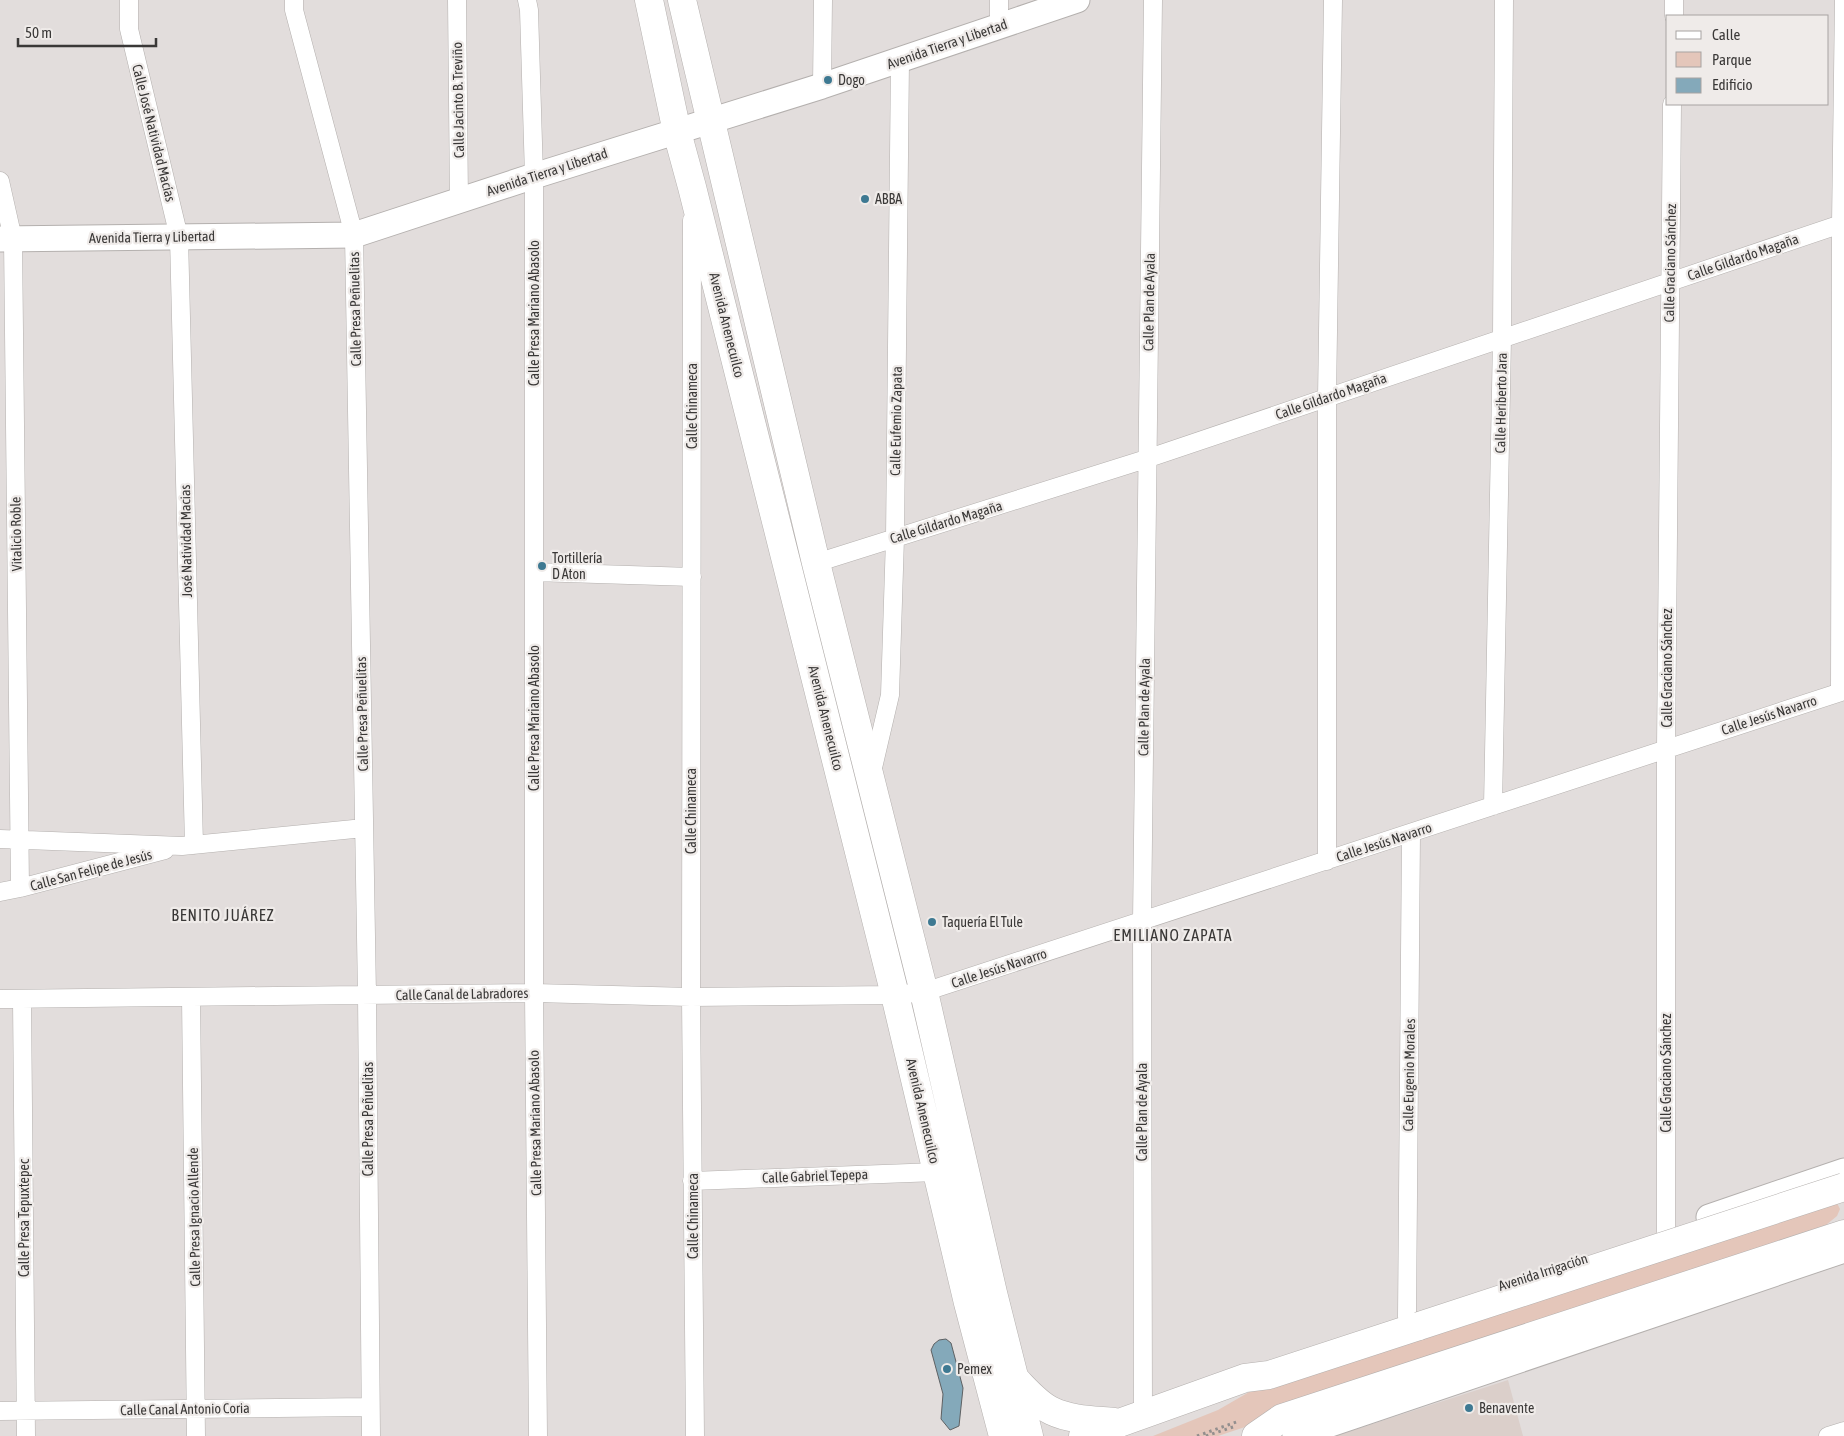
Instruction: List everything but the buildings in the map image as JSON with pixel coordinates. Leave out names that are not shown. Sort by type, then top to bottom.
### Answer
[{"type":"main road","name":"Avenida Anenecuilco","points":[[649,0],[677,132],[895,994],[968,1303],[1003,1436]]},
{"type":"main road","name":"Avenida Anenecuilco","points":[[682,0],[816,563],[924,992],[992,1293],[1029,1436]]},
{"type":"main road","name":"Avenida Irrigación","points":[[1084,1436],[1245,1378],[1269,1375],[1413,1321],[1843,1181]]},
{"type":"main road","points":[[1261,1436],[1282,1418],[1844,1234]]},
{"type":"main road","points":[[1014,1378],[1035,1400],[1052,1411],[1080,1419],[1132,1419]]},
{"type":"main road","points":[[984,1436],[988,1424],[992,1394]]},
{"type":"street","name":"Calle José Natividad Macías","points":[[129,0],[129,28],[179,237]]},
{"type":"street","name":"Calle Presa Peñuelitas","points":[[294,0],[294,10],[354,236],[367,995],[371,1436]]},
{"type":"street","name":"Calle Jacinto B. Treviño","points":[[457,0],[459,200]]},
{"type":"street","name":"Calle Presa Mariano Abasolo","points":[[527,0],[529,10],[534,176],[534,993],[538,1436]]},
{"type":"street","points":[[822,86],[823,0]]},
{"type":"street","points":[[999,0],[999,26]]},
{"type":"street","name":"Avenida Tierra y Libertad","points":[[6,239],[354,236],[459,200],[822,86],[1077,0]]},
{"type":"street","name":"Calle Plan de Ayala","points":[[1132,1419],[1142,922],[1146,459],[1153,0]]},
{"type":"street","points":[[1327,861],[1326,398],[1333,0]]},
{"type":"street","name":"Calle Heriberto Jara","points":[[1493,806],[1502,338],[1504,0]]},
{"type":"street","points":[[1674,0],[1674,15]]},
{"type":"street","points":[[1842,691],[1844,0]]},
{"type":"street","name":"Calle Eufemio Zapata","points":[[870,779],[890,695],[895,538],[900,60]]},
{"type":"street","name":"Calle Graciano Sánchez","points":[[1666,1232],[1666,749],[1672,105]]},
{"type":"street","name":"Vitalicio Roble","points":[[0,181],[6,239],[20,888]]},
{"type":"street","name":"Calle Chinameca","points":[[692,187],[691,997],[695,1436]]},
{"type":"street","name":"Calle Gildardo Magaña","points":[[816,563],[1146,459],[1842,224]]},
{"type":"street","name":"José Natividad Macias","points":[[179,237],[188,845]]},
{"type":"street","points":[[534,572],[692,577]]},
{"type":"street","name":"Calle Jesús Navarro","points":[[924,992],[1842,691]]},
{"type":"street","name":"Calle San Felipe de Jesús","points":[[0,839],[188,845],[364,828]]},
{"type":"street","name":"Calle Eugenio Morales","points":[[1411,833],[1413,1321]]},
{"type":"street","name":"Calle San Felipe de Jesús","points":[[0,892],[188,845]]},
{"type":"street","name":"Calle Canal de Labradores","points":[[0,999],[534,993],[691,997],[924,992]]},
{"type":"street","name":"Calle Presa Ignacio Allende","points":[[192,998],[196,1436]]},
{"type":"street","name":"Calle Presa Tepuxtepec","points":[[22,999],[26,1436]]},
{"type":"street","name":"Calle Gabriel Tepepa","points":[[692,1181],[937,1172]]},
{"type":"street","name":"Avenida Irrigación","points":[[1413,1321],[1666,1232],[1843,1181]]},
{"type":"street","points":[[1295,1436],[1844,1250]]},
{"type":"street","name":"Calle Canal Antonio Coria","points":[[0,1411],[370,1407]]},
{"type":"street","points":[[1828,1436],[1844,1431]]},
{"type":"shaded area","name":"Benavente","points":[[1508,1380],[1523,1436],[1335,1436]]},
{"type":"green space","points":[[1835,1199],[1840,1209],[1837,1216],[1826,1225],[1702,1266],[1669,1286],[1218,1436],[1153,1436],[1218,1410],[1270,1380]]},
{"type":"place","name":"Dogo","points":[[828,80]]},
{"type":"place","name":"ABBA","points":[[865,199]]},
{"type":"place","name":"Tortillería D Aton","points":[[542,566]]},
{"type":"place","name":"Taquería El Tule","points":[[932,922]]},
{"type":"place","name":"Pemex","points":[[947,1369]]},
{"type":"place","name":"Benavente","points":[[1469,1408]]},
{"type":"district","name":"BENITO JUÁREZ","points":[[223,915]]},
{"type":"district","name":"EMILIANO ZAPATA","points":[[1173,935]]}]
